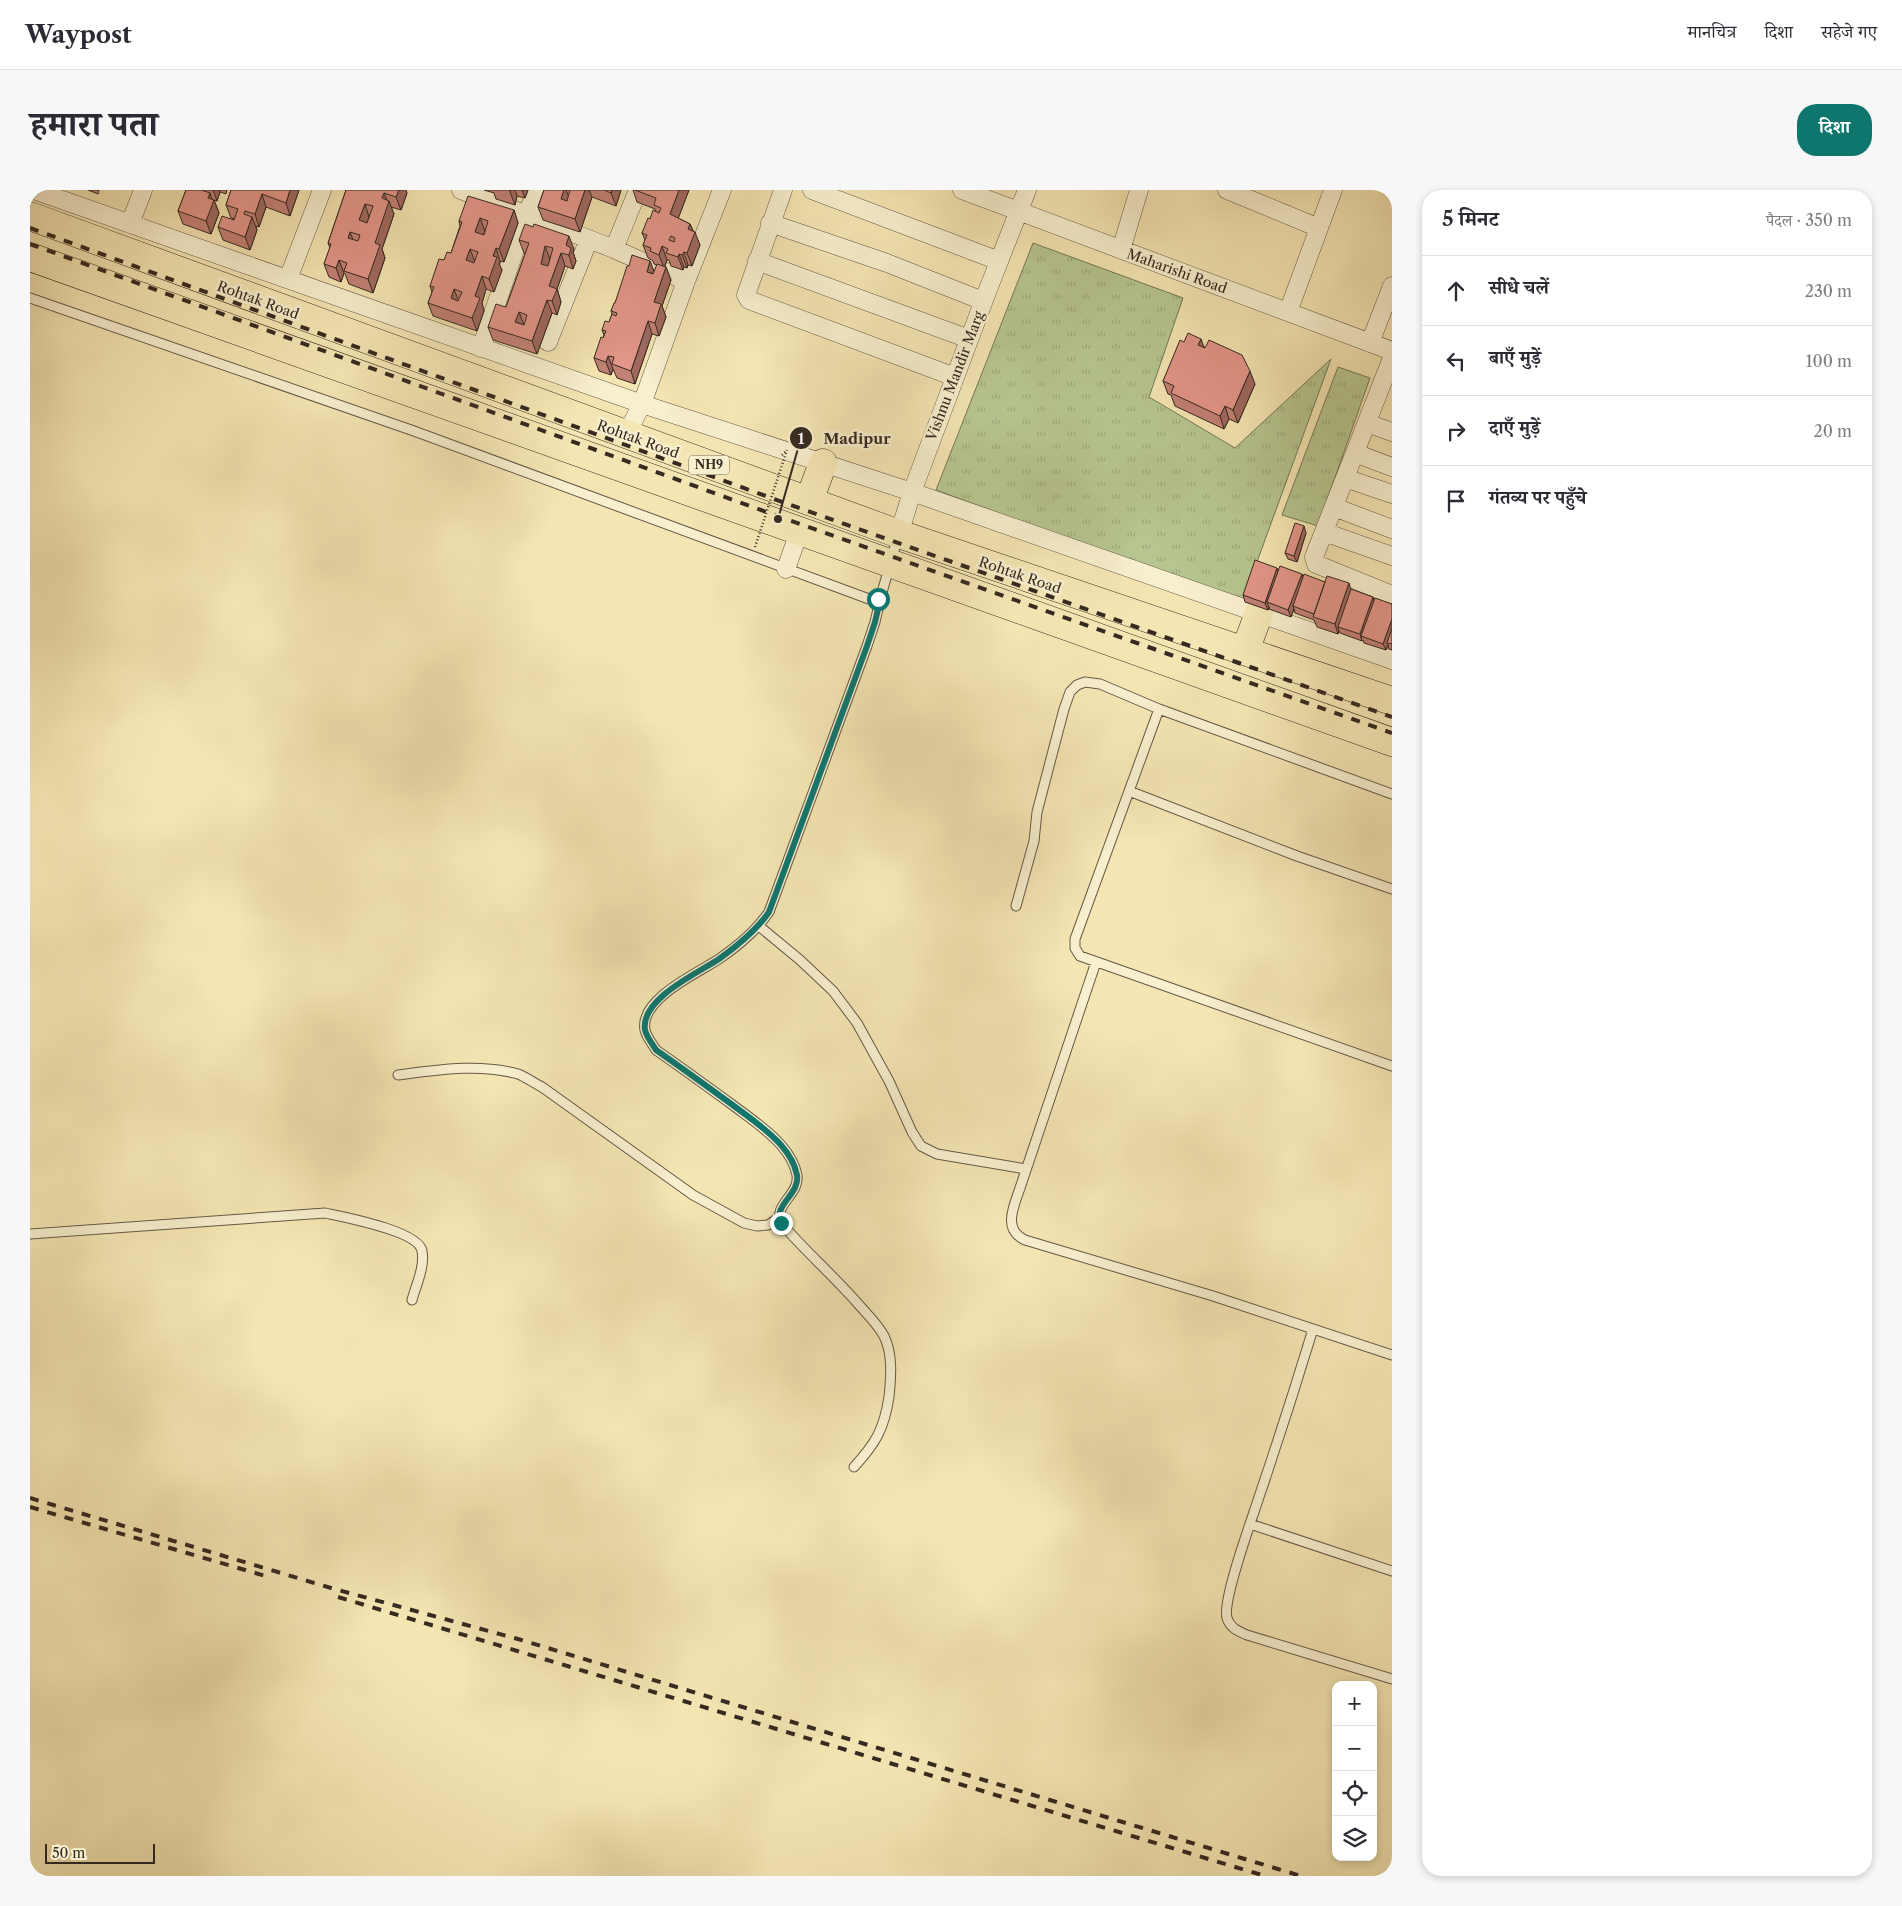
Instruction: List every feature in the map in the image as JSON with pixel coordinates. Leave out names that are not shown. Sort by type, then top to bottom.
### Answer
[{"type":"main road","name":"Rohtak Road","points":[[30,216],[899,534],[1392,702]]},
{"type":"main road","name":"NH9","points":[[30,258],[1392,742]]},
{"type":"main road","points":[[809,501],[823,463]]},
{"type":"main road","points":[[1245,651],[1258,614]]},
{"type":"street","points":[[34,190],[642,404],[912,492],[1392,660]]},
{"type":"street","points":[[130,224],[143,190]]},
{"type":"street","points":[[288,279],[322,190]]},
{"type":"street","points":[[462,190],[589,239],[686,280]]},
{"type":"street","points":[[481,348],[536,190]]},
{"type":"street","points":[[614,250],[638,190]]},
{"type":"street","points":[[626,435],[642,404],[686,280],[722,190]]},
{"type":"street","points":[[783,190],[746,295],[749,300],[955,377]]},
{"type":"street","points":[[812,190],[999,261]]},
{"type":"street","name":"Maharishi Road","points":[[962,190],[1392,351]]},
{"type":"street","name":"Vishnu Mandir Marg","points":[[899,534],[912,492],[983,301],[1027,190]]},
{"type":"street","points":[[1121,250],[1139,190]]},
{"type":"street","points":[[1227,190],[1319,228]]},
{"type":"street","points":[[1288,312],[1333,190]]},
{"type":"street","points":[[770,223],[887,263],[983,301]]},
{"type":"street","points":[[548,342],[589,239]]},
{"type":"street","points":[[757,261],[969,339]]},
{"type":"street","points":[[1370,343],[1392,286]]},
{"type":"street","points":[[1392,358],[1384,400],[1367,423],[1314,557],[1316,564],[1392,595]]},
{"type":"street","points":[[1367,423],[1392,432]]},
{"type":"street","points":[[1355,453],[1392,467]]},
{"type":"street","points":[[1345,478],[1392,494]]},
{"type":"street","points":[[1334,508],[1392,529]]},
{"type":"street","points":[[786,569],[799,532]]},
{"type":"street","points":[[1324,532],[1392,556]]},
{"type":"lane","points":[[30,298],[414,430],[869,599],[878,599],[881,596]]},
{"type":"lane","name":"Vishnu Mandir Marg","points":[[760,926],[769,912],[867,646],[899,534]]},
{"type":"lane","points":[[1016,906],[1034,841],[1037,812],[1064,709],[1070,692],[1077,685],[1085,682],[1100,684],[1159,709],[1392,794]]},
{"type":"lane","points":[[1159,709],[1076,939],[1075,948],[1080,956],[1392,1066]]},
{"type":"lane","points":[[1129,791],[1297,856],[1392,889]]},
{"type":"lane","points":[[854,1467],[878,1439],[886,1412],[891,1381],[890,1358],[885,1337],[852,1296],[787,1230],[779,1218],[780,1210],[797,1184],[797,1176],[791,1159],[782,1145],[764,1129],[656,1050],[648,1039],[645,1028],[647,1016],[658,999],[670,989],[719,958],[760,926],[833,991],[856,1023],[889,1081],[912,1132],[921,1146],[937,1154],[1026,1169]]},
{"type":"lane","points":[[1096,962],[1026,1169],[1011,1221],[1012,1230],[1016,1236],[1213,1296],[1392,1355]]},
{"type":"lane","points":[[398,1074],[453,1068],[519,1074],[542,1087],[693,1195],[744,1223],[757,1226],[768,1225],[779,1218]]},
{"type":"lane","points":[[30,1234],[325,1213],[404,1235],[416,1242],[422,1249],[422,1261],[412,1300]]},
{"type":"lane","points":[[1313,1329],[1238,1563],[1227,1605],[1227,1617],[1230,1625],[1247,1635],[1392,1679]]},
{"type":"lane","points":[[1250,1524],[1392,1571]]},
{"type":"path","points":[[756,547],[787,450],[782,455]]},
{"type":"green space","points":[[1033,243],[1183,298],[1149,397],[1235,448],[1331,359],[1242,603],[936,490]]},
{"type":"green space","points":[[1338,367],[1370,378],[1318,526],[1282,515]]},
{"type":"building","points":[[186,190],[201,190],[210,193],[208,198],[214,200],[206,221],[178,211]]},
{"type":"building","points":[[231,190],[290,190],[286,203],[262,194],[255,214],[245,211],[244,214],[252,217],[245,237],[218,227],[222,216],[234,220],[238,209],[226,205]]},
{"type":"building","points":[[346,190],[399,190],[396,197],[384,193],[382,198],[389,201],[375,243],[380,245],[368,279],[344,271],[347,263],[339,260],[336,268],[324,264],[331,244],[328,243]],"holes":[[[365,204],[373,206],[367,223],[359,220]],[[350,232],[360,235],[358,241],[348,238]]]},
{"type":"building","points":[[544,190],[564,190],[561,199],[567,201],[570,190],[585,190],[575,219],[538,207]]},
{"type":"building","points":[[635,190],[679,190],[670,214],[690,224],[688,229],[695,232],[687,253],[679,254],[678,257],[666,253],[668,249],[662,246],[659,255],[650,251],[651,248],[643,245],[647,235],[642,233],[648,218],[650,219],[653,210],[659,213],[661,208],[654,205],[656,198]],"holes":[[[671,236],[675,238],[674,242],[669,240]]]},
{"type":"building","points":[[468,196],[514,210],[499,249],[496,248],[493,256],[497,257],[489,279],[482,276],[475,296],[480,298],[472,318],[428,303],[434,287],[430,286],[439,259],[444,260],[447,252],[451,253],[462,222],[459,221]],"holes":[[[480,218],[488,221],[484,235],[475,232]],[[470,249],[478,252],[474,263],[466,260]],[[454,289],[462,292],[458,301],[451,298]]]},
{"type":"building","points":[[525,224],[533,227],[534,224],[569,236],[566,245],[571,248],[569,255],[561,253],[549,286],[557,289],[552,301],[547,300],[532,341],[488,327],[496,304],[506,307],[529,243],[519,240]],"holes":[[[545,246],[553,248],[548,266],[541,264]],[[519,312],[527,315],[524,325],[515,322]]]},
{"type":"building","points":[[632,255],[650,261],[647,272],[653,274],[657,264],[666,267],[654,302],[661,304],[655,323],[648,321],[631,371],[612,364],[614,357],[608,356],[606,362],[594,358],[601,337],[603,338],[606,331],[602,330],[605,321],[609,322],[612,314],[616,316],[617,313],[611,311]]},
{"type":"building","points":[[1188,333],[1201,339],[1198,345],[1205,348],[1209,340],[1242,355],[1250,371],[1233,410],[1225,406],[1220,416],[1171,393],[1174,386],[1163,381],[1180,340],[1184,342]]},
{"type":"building","points":[[1295,523],[1304,526],[1294,556],[1285,553]]},
{"type":"building","points":[[1255,560],[1277,568],[1265,603],[1243,595]]},
{"type":"building","points":[[1280,566],[1302,574],[1288,610],[1267,602]]},
{"type":"building","points":[[1304,574],[1325,582],[1314,614],[1293,606]]},
{"type":"building","points":[[1327,576],[1349,583],[1335,624],[1313,617]]},
{"type":"building","points":[[1351,589],[1373,597],[1360,634],[1338,627]]},
{"type":"building","points":[[1375,598],[1392,604],[1392,619],[1383,644],[1361,636]]},
{"type":"building","points":[[1392,628],[1392,644],[1387,643]]},
{"type":"railway","points":[[30,228],[785,503],[1392,717]]},
{"type":"railway","points":[[30,244],[780,517],[1392,733]]},
{"type":"railway","points":[[30,1498],[331,1588],[518,1639],[1301,1876]]},
{"type":"railway","points":[[30,1507],[269,1577]]},
{"type":"railway","points":[[338,1597],[1265,1876]]},
{"type":"place","name":"Madipur","points":[[778,519]]},
{"type":"route","points":[[781,1223],[779,1218],[780,1210],[797,1184],[797,1176],[791,1159],[782,1145],[764,1129],[656,1050],[648,1039],[645,1028],[647,1016],[658,999],[744,939],[760,926],[769,912],[867,646],[881,596],[878,599]]}]
